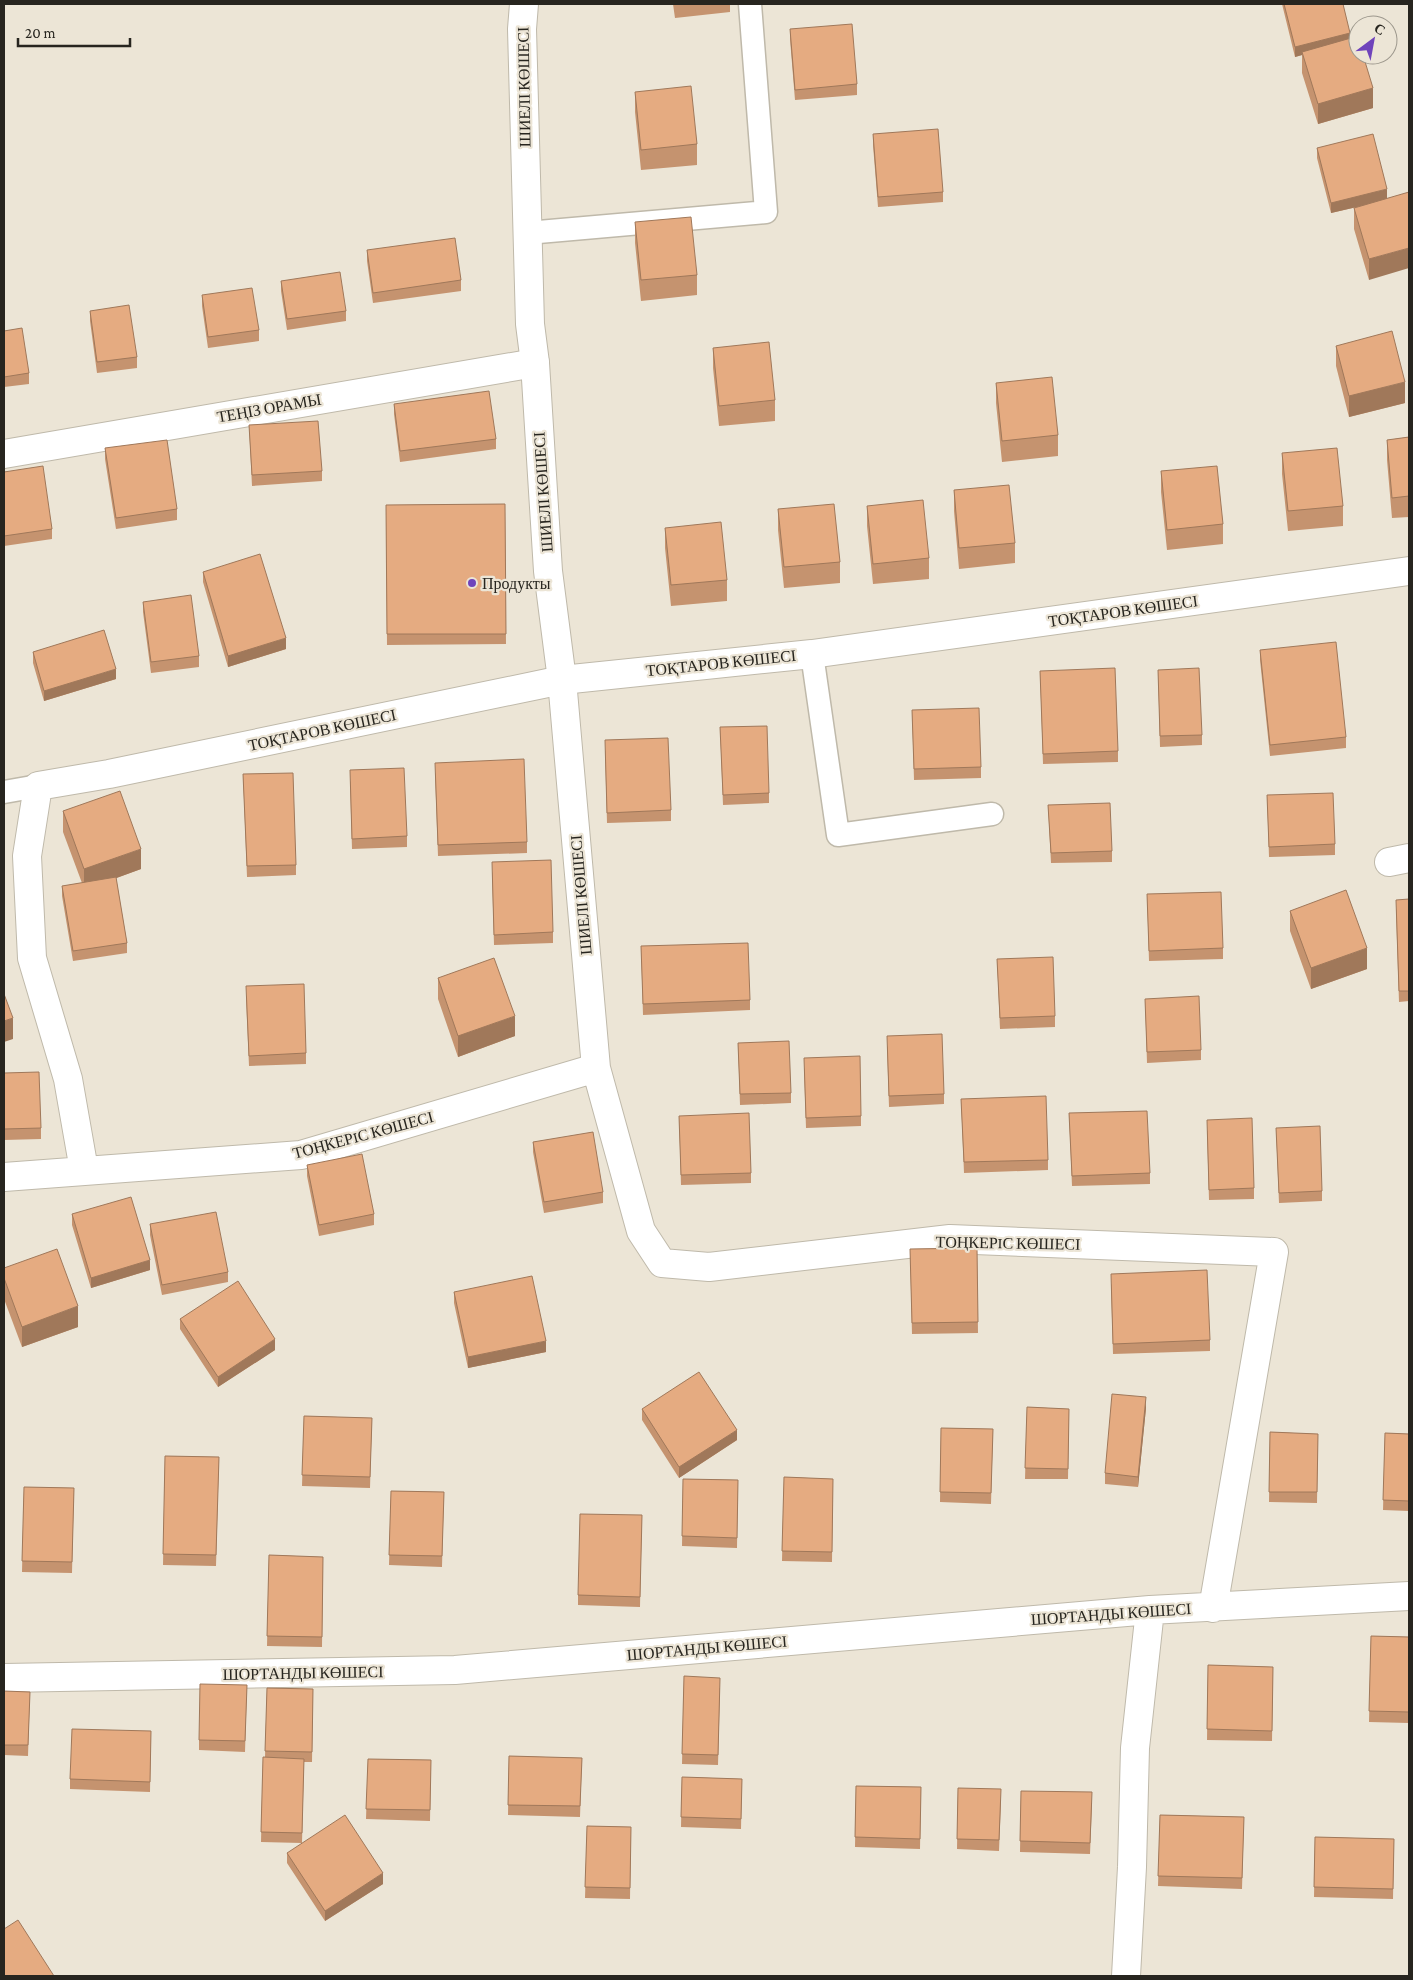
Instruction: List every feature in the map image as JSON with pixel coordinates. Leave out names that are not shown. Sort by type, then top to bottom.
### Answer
[{"type":"street","name":"ШИЕЛІ КӨШЕСІ","points":[[524,4],[522,29],[530,324],[535,362],[548,571],[562,680],[596,1068],[641,1231]]},
{"type":"street","name":"ТЕҢІЗ ОРАМЫ","points":[[4,454],[535,362]]},
{"type":"street","name":"ТОҚТАРОВ КӨШЕСІ","points":[[38,786],[109,774],[562,680],[812,654],[1409,571]]},
{"type":"street","points":[[38,786],[27,856],[32,958],[68,1079],[84,1170]]},
{"type":"street","name":"ТОҢКЕРIС КӨШЕСІ","points":[[4,1177],[301,1155],[596,1068]]},
{"type":"street","name":"ТОҢКЕРIС КӨШЕСІ","points":[[641,1231],[662,1263],[709,1267],[950,1239],[1274,1252],[1213,1608]]},
{"type":"street","name":"ШОРТАНДЫ КӨШЕСІ","points":[[4,1678],[455,1670],[1150,1610],[1409,1596]]},
{"type":"street","points":[[1126,1976],[1132,1867],[1135,1748],[1150,1610]]},
{"type":"lane","points":[[527,233],[766,212],[750,4]]},
{"type":"lane","points":[[812,654],[838,836],[992,814]]},
{"type":"lane","points":[[4,792],[38,786]]},
{"type":"building","points":[[1284,4],[1343,4],[1348,34],[1295,47]]},
{"type":"building","points":[[852,24],[857,84],[795,90],[790,29]]},
{"type":"building","points":[[1348,39],[1348,65],[1366,65],[1373,88],[1318,104],[1302,52]]},
{"type":"building","points":[[691,86],[697,144],[641,150],[635,92]]},
{"type":"building","points":[[938,129],[943,192],[878,197],[873,134]]},
{"type":"building","points":[[1373,134],[1387,189],[1331,203],[1317,148]]},
{"type":"building","points":[[1409,192],[1409,248],[1369,259],[1354,208]]},
{"type":"building","points":[[691,217],[697,275],[641,280],[635,222]]},
{"type":"building","points":[[455,238],[461,280],[373,293],[367,250]]},
{"type":"building","points":[[340,272],[346,311],[287,319],[281,281]]},
{"type":"building","points":[[252,288],[259,330],[208,337],[202,295]]},
{"type":"building","points":[[129,305],[137,357],[97,362],[90,311]]},
{"type":"building","points":[[22,328],[29,373],[4,377],[4,331]]},
{"type":"building","points":[[1392,331],[1405,382],[1349,396],[1336,346]]},
{"type":"building","points":[[769,342],[775,400],[719,406],[713,348]]},
{"type":"building","points":[[1052,377],[1058,435],[1002,441],[996,383]]},
{"type":"building","points":[[489,391],[496,439],[400,451],[394,404]]},
{"type":"building","points":[[318,421],[322,471],[252,475],[249,425]]},
{"type":"building","points":[[1409,437],[1409,496],[1392,498],[1387,440]]},
{"type":"building","points":[[167,440],[177,509],[116,518],[105,448]]},
{"type":"building","points":[[1337,448],[1343,506],[1288,511],[1282,453]]},
{"type":"building","points":[[43,466],[52,529],[4,536],[4,472]]},
{"type":"building","points":[[1217,466],[1223,524],[1167,530],[1161,471]]},
{"type":"building","points":[[1009,485],[1015,543],[959,548],[954,490]]},
{"type":"building","points":[[923,500],[929,558],[873,564],[867,506]]},
{"type":"building","points":[[505,504],[506,634],[387,634],[386,505]]},
{"type":"building","points":[[834,504],[840,562],[784,567],[778,509]]},
{"type":"building","points":[[721,522],[727,580],[671,585],[665,528]]},
{"type":"building","points":[[260,554],[286,638],[228,656],[203,572]]},
{"type":"building","points":[[191,595],[199,656],[151,662],[143,602]]},
{"type":"building","points":[[104,630],[116,669],[44,691],[33,652]]},
{"type":"building","points":[[1336,642],[1346,737],[1270,745],[1260,650]]},
{"type":"building","points":[[1115,668],[1118,751],[1043,754],[1040,671]]},
{"type":"building","points":[[1199,668],[1202,735],[1160,736],[1158,670]]},
{"type":"building","points":[[979,708],[981,767],[914,769],[912,710]]},
{"type":"building","points":[[767,726],[769,793],[723,795],[720,727]]},
{"type":"building","points":[[668,738],[671,810],[607,813],[605,740]]},
{"type":"building","points":[[524,759],[527,842],[438,845],[435,763]]},
{"type":"building","points":[[404,768],[407,836],[352,839],[350,770]]},
{"type":"building","points":[[293,773],[296,865],[247,866],[243,774]]},
{"type":"building","points":[[120,791],[141,849],[84,869],[63,811]]},
{"type":"building","points":[[1333,793],[1335,844],[1269,847],[1267,795]]},
{"type":"building","points":[[1110,803],[1112,851],[1051,853],[1048,805]]},
{"type":"building","points":[[551,860],[553,932],[494,935],[492,862]]},
{"type":"building","points":[[116,877],[127,943],[73,951],[62,886]]},
{"type":"building","points":[[1346,890],[1367,948],[1311,968],[1290,911]]},
{"type":"building","points":[[1221,892],[1223,948],[1149,951],[1147,894]]},
{"type":"building","points":[[1409,899],[1409,991],[1399,991],[1396,900]]},
{"type":"building","points":[[748,943],[750,1000],[643,1004],[641,946]]},
{"type":"building","points":[[1053,957],[1055,1016],[1000,1018],[997,959]]},
{"type":"building","points":[[494,958],[515,1016],[458,1036],[438,978]]},
{"type":"building","points":[[304,984],[306,1053],[249,1056],[246,986]]},
{"type":"building","points":[[4,994],[13,1018],[4,1021]]},
{"type":"building","points":[[1199,996],[1201,1050],[1147,1052],[1145,999]]},
{"type":"building","points":[[942,1034],[944,1094],[889,1096],[887,1036]]},
{"type":"building","points":[[789,1041],[791,1093],[740,1094],[738,1043]]},
{"type":"building","points":[[860,1056],[861,1116],[806,1118],[804,1058]]},
{"type":"building","points":[[39,1072],[41,1128],[4,1129],[4,1073]]},
{"type":"building","points":[[1046,1096],[1048,1160],[964,1162],[961,1099]]},
{"type":"building","points":[[1147,1111],[1150,1173],[1072,1176],[1069,1113]]},
{"type":"building","points":[[749,1113],[751,1173],[681,1175],[679,1116]]},
{"type":"building","points":[[1252,1118],[1254,1188],[1209,1190],[1207,1120]]},
{"type":"building","points":[[1320,1126],[1322,1191],[1279,1193],[1276,1128]]},
{"type":"building","points":[[593,1132],[603,1192],[544,1202],[533,1142]]},
{"type":"building","points":[[362,1154],[374,1214],[319,1225],[307,1165]]},
{"type":"building","points":[[131,1197],[150,1260],[91,1278],[72,1214]]},
{"type":"building","points":[[216,1212],[228,1272],[162,1285],[150,1224]]},
{"type":"building","points":[[977,1248],[978,1322],[912,1323],[910,1249]]},
{"type":"building","points":[[57,1249],[78,1306],[22,1327],[4,1278],[4,1268]]},
{"type":"building","points":[[1207,1270],[1210,1340],[1113,1344],[1111,1274]]},
{"type":"building","points":[[532,1276],[546,1341],[468,1357],[454,1292]]},
{"type":"building","points":[[238,1281],[275,1339],[218,1377],[180,1319]]},
{"type":"building","points":[[699,1372],[737,1430],[679,1467],[642,1409]]},
{"type":"building","points":[[1112,1394],[1146,1397],[1138,1477],[1105,1473]]},
{"type":"building","points":[[1027,1407],[1069,1409],[1068,1469],[1025,1468]]},
{"type":"building","points":[[304,1416],[372,1418],[370,1477],[302,1475]]},
{"type":"building","points":[[941,1428],[993,1429],[991,1493],[940,1492]]},
{"type":"building","points":[[1270,1432],[1318,1434],[1317,1492],[1269,1492]]},
{"type":"building","points":[[1385,1433],[1409,1434],[1409,1501],[1383,1500]]},
{"type":"building","points":[[165,1456],[219,1457],[216,1555],[163,1554]]},
{"type":"building","points":[[784,1477],[833,1479],[832,1552],[782,1551]]},
{"type":"building","points":[[683,1479],[738,1480],[737,1538],[682,1536]]},
{"type":"building","points":[[24,1487],[74,1488],[72,1562],[22,1561]]},
{"type":"building","points":[[391,1491],[444,1492],[442,1556],[389,1555]]},
{"type":"building","points":[[580,1514],[642,1515],[640,1597],[578,1595]]},
{"type":"building","points":[[269,1555],[323,1557],[322,1637],[267,1636]]},
{"type":"building","points":[[1371,1636],[1409,1637],[1409,1712],[1369,1711]]},
{"type":"building","points":[[1208,1665],[1273,1667],[1272,1731],[1207,1729]]},
{"type":"building","points":[[684,1676],[720,1678],[718,1755],[682,1754]]},
{"type":"building","points":[[200,1684],[247,1685],[245,1741],[199,1740]]},
{"type":"building","points":[[267,1688],[313,1689],[312,1752],[265,1751]]},
{"type":"building","points":[[4,1691],[30,1692],[28,1745],[4,1745]]},
{"type":"building","points":[[72,1729],[151,1731],[150,1782],[70,1779]]},
{"type":"building","points":[[509,1756],[582,1758],[580,1806],[508,1805]]},
{"type":"building","points":[[263,1757],[304,1759],[302,1833],[261,1832]]},
{"type":"building","points":[[368,1759],[431,1760],[430,1810],[366,1809]]},
{"type":"building","points":[[682,1777],[742,1779],[741,1819],[681,1817]]},
{"type":"building","points":[[856,1786],[921,1787],[920,1839],[855,1837]]},
{"type":"building","points":[[958,1788],[1001,1789],[999,1840],[957,1839]]},
{"type":"building","points":[[1021,1791],[1092,1792],[1090,1843],[1020,1841]]},
{"type":"building","points":[[345,1815],[383,1873],[325,1911],[287,1853]]},
{"type":"building","points":[[1160,1815],[1244,1817],[1242,1878],[1158,1876]]},
{"type":"building","points":[[587,1826],[631,1827],[630,1888],[585,1887]]},
{"type":"building","points":[[1315,1837],[1394,1839],[1393,1889],[1314,1887]]},
{"type":"building","points":[[18,1920],[54,1976],[4,1976],[4,1929]]},
{"type":"place","name":"Продукты","points":[[472,583]]}]
